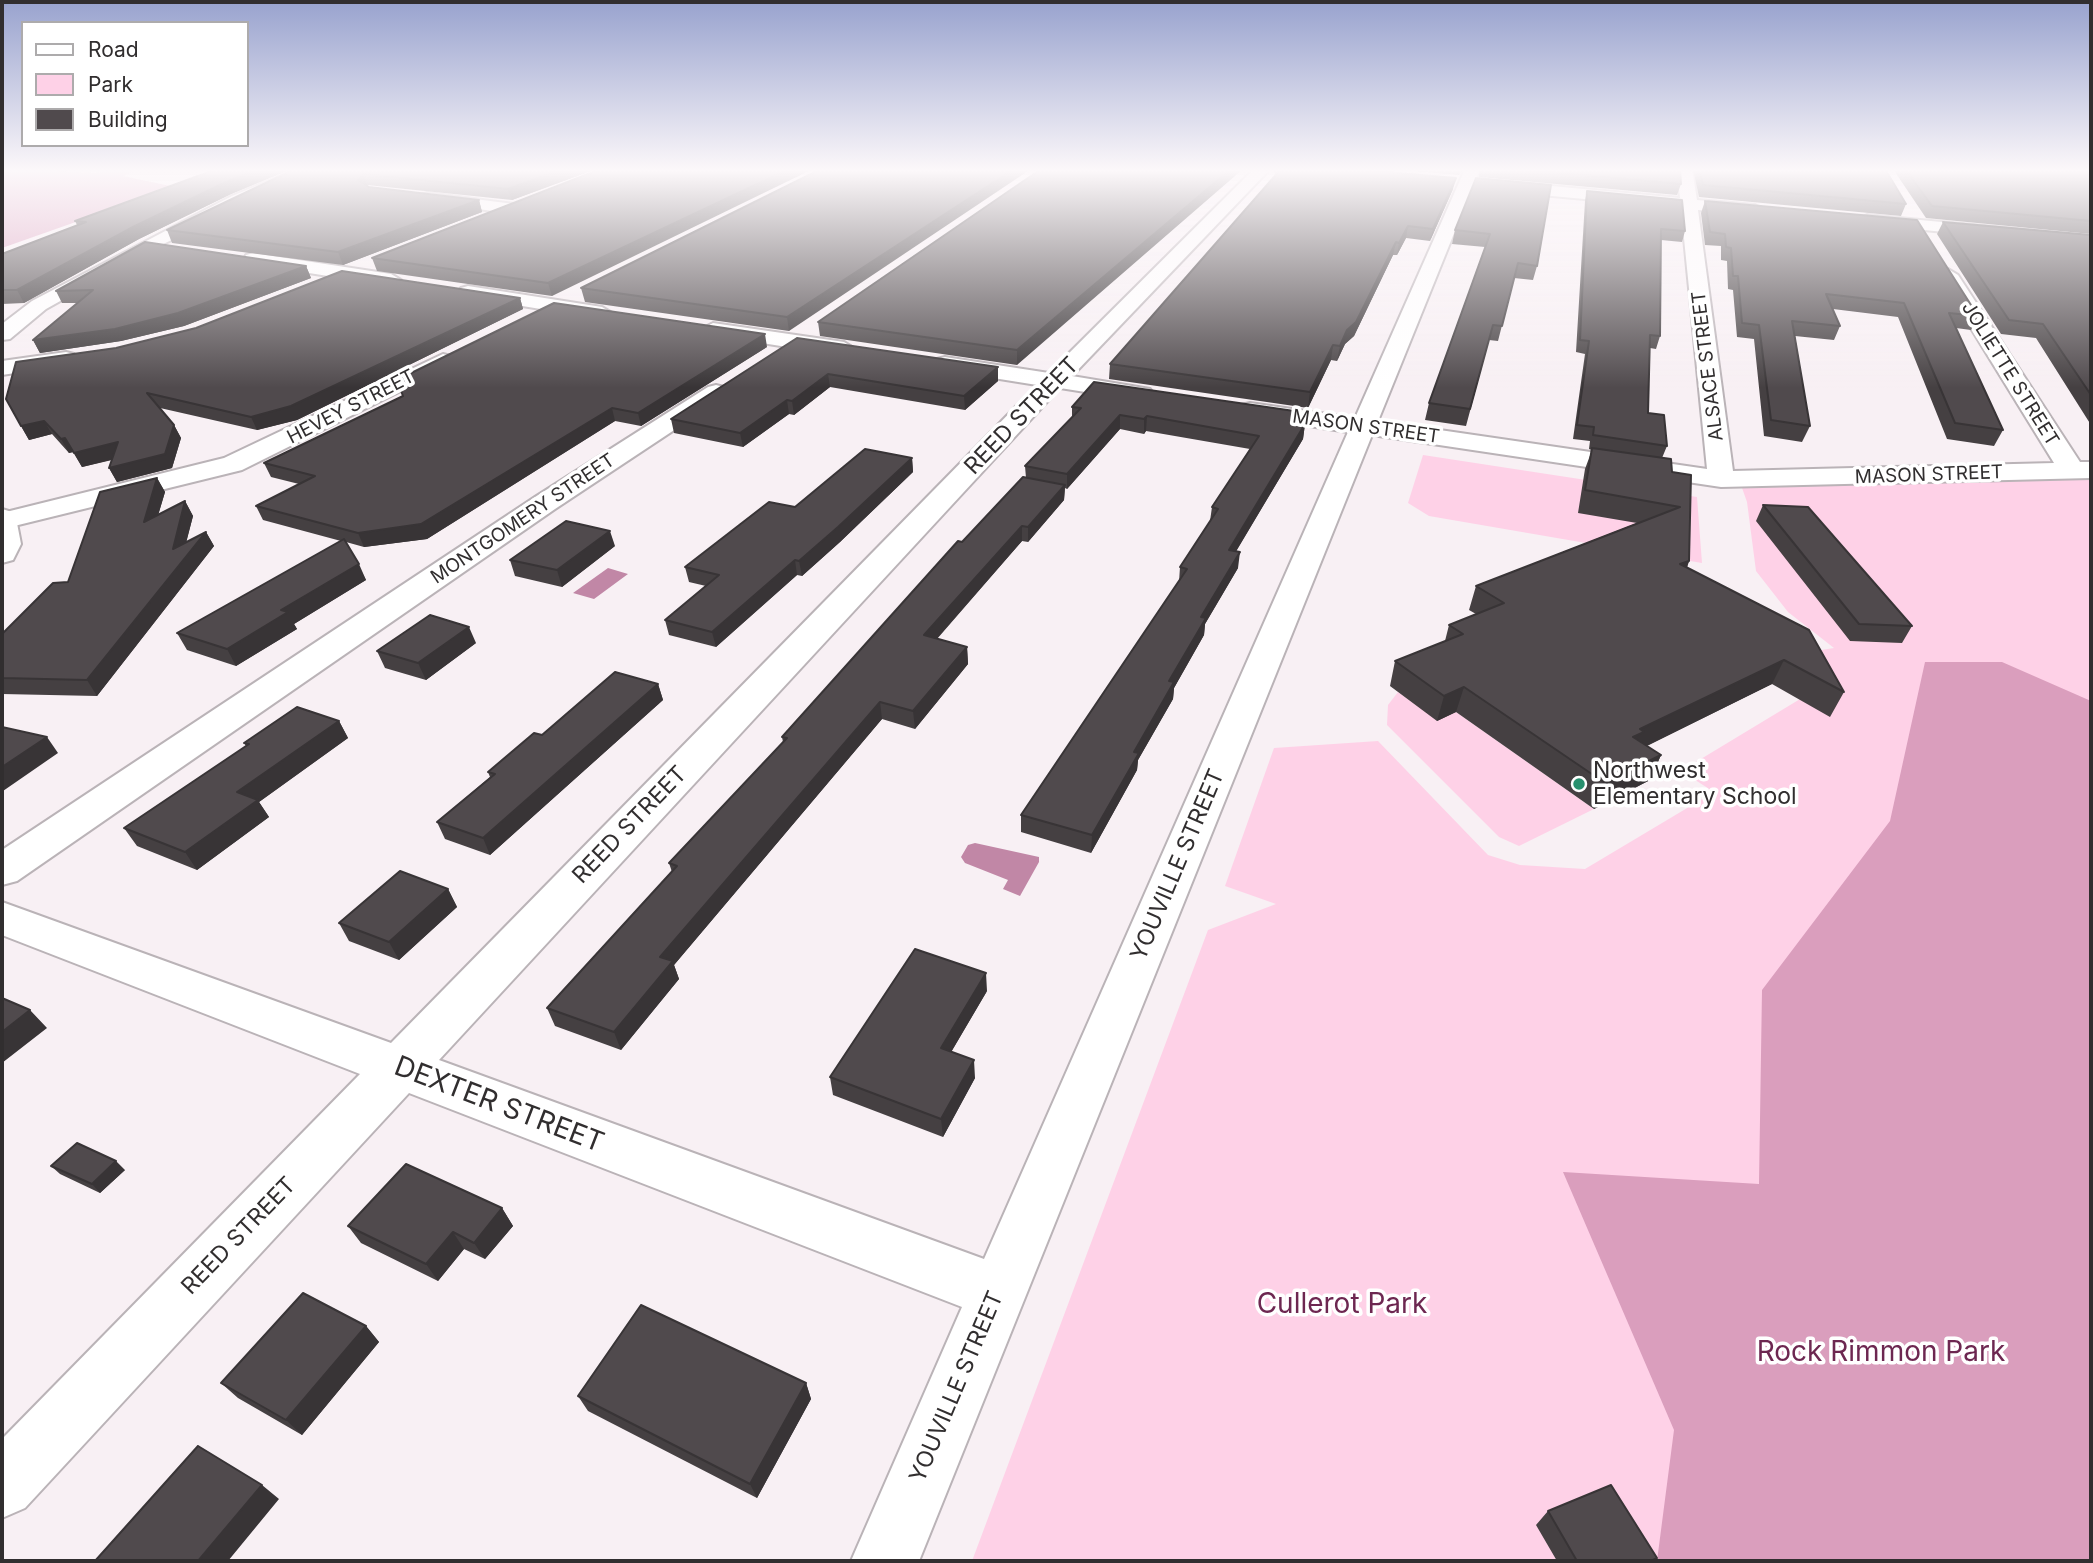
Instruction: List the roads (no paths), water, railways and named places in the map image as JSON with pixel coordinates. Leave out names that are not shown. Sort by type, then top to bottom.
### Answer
[{"type":"street","points":[[2,334],[39,305],[151,242]]},
{"type":"street","name":"REED STREET","points":[[2,1485],[1055,380],[1190,242]]},
{"type":"street","name":"YOUVILLE STREET","points":[[885,1561],[1363,426],[1436,242]]},
{"type":"street","name":"ALSACE STREET","points":[[1693,242],[1721,479]]},
{"type":"street","name":"JOLIETTE STREET","points":[[1928,242],[2082,470]]},
{"type":"street","points":[[147,244],[184,250]]},
{"type":"street","points":[[237,257],[418,285]]},
{"type":"street","points":[[307,289],[385,259]]},
{"type":"street","points":[[445,289],[626,316]]},
{"type":"street","points":[[521,322],[588,289]]},
{"type":"street","name":"MONTGOMERY STREET","points":[[2,870],[545,503],[827,318]]},
{"type":"street","points":[[693,326],[865,352]]},
{"type":"street","name":"HEVEY STREET","points":[[2,519],[233,464],[460,352]]},
{"type":"street","points":[[2,368],[81,356]]},
{"type":"street","points":[[918,359],[1163,397]]},
{"type":"street","name":"MASON STREET","points":[[1230,407],[1721,479],[2082,470]]},
{"type":"street","points":[[2,519],[6,544],[2,555]]},
{"type":"street","name":"DEXTER STREET","points":[[2,918],[997,1292]]},
{"type":"place","name":"Northwest Elementary School","points":[[1579,784]]},
{"type":"park label","name":"Cullerot Park","points":[[1342,1305]]},
{"type":"park label","name":"Rock Rimmon Park","points":[[1881,1353]]}]
